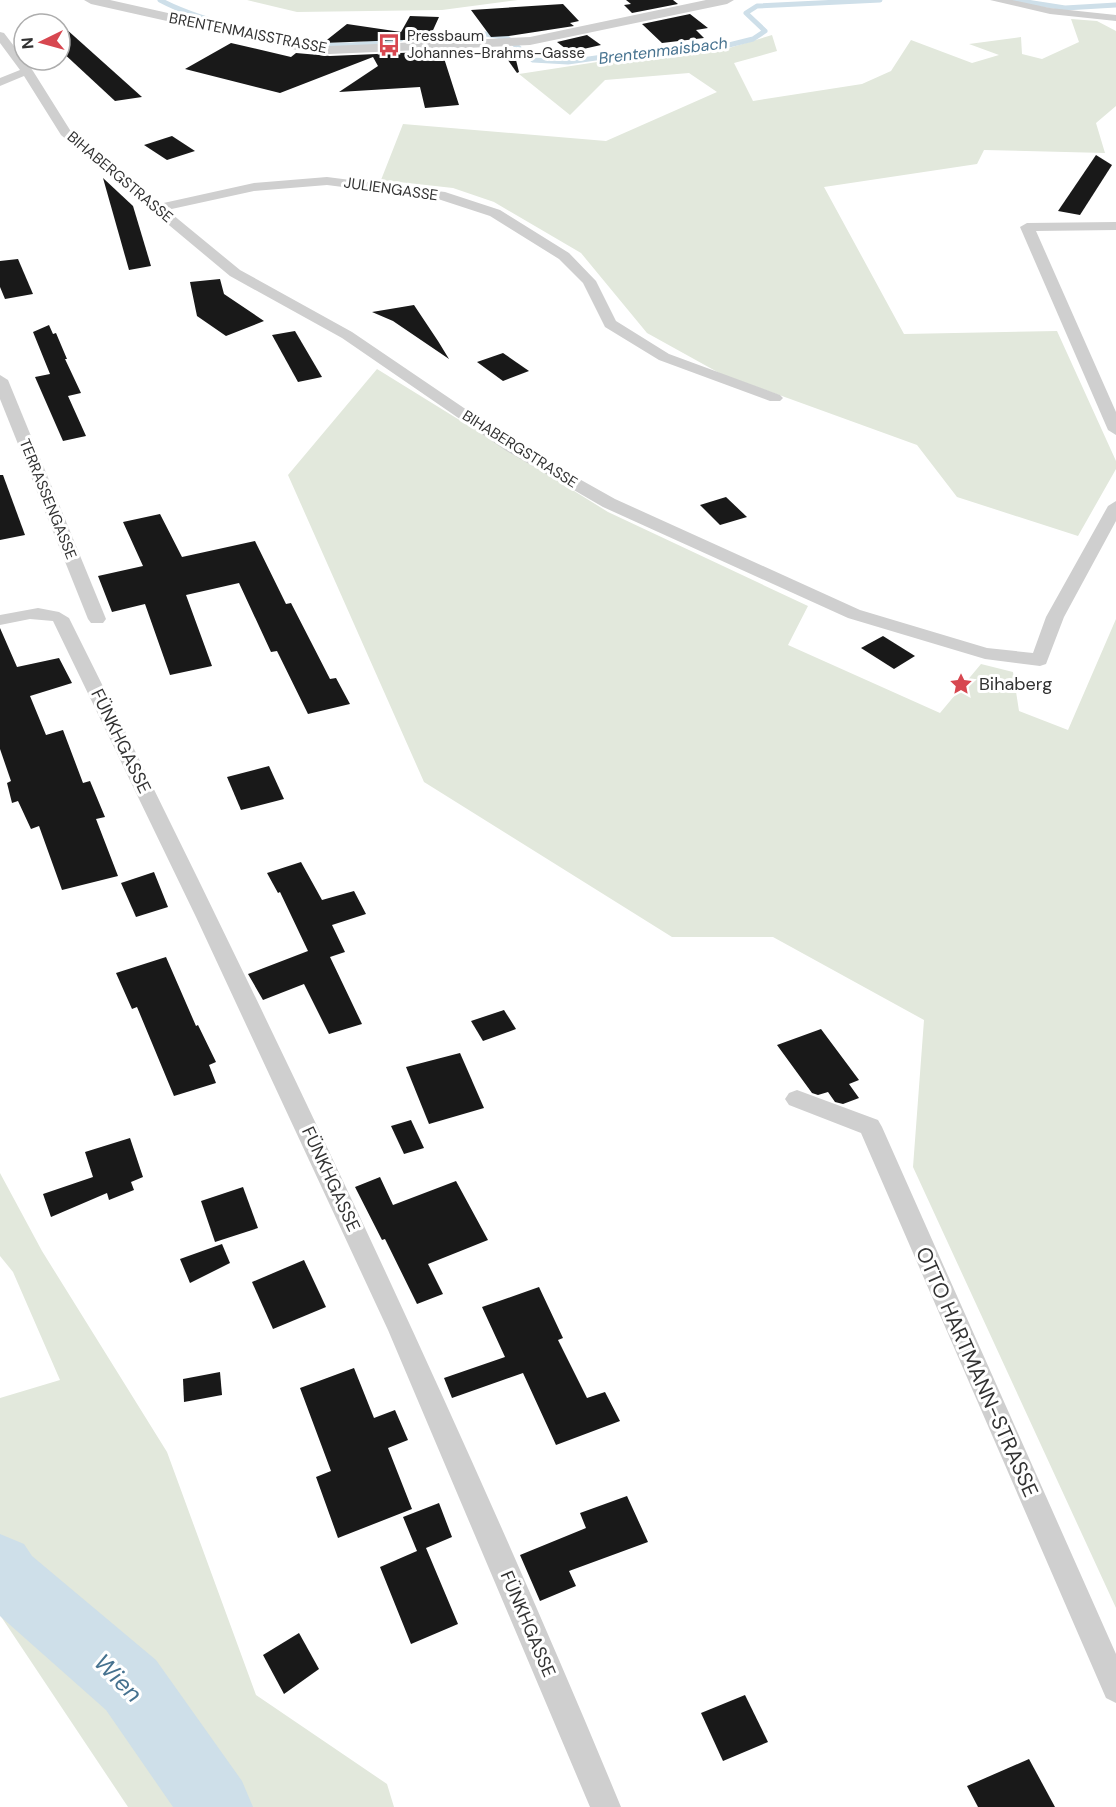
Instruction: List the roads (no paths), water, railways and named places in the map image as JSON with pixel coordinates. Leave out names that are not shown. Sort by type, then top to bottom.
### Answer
[{"type":"street","name":"BRENTENMAISSTRASSE","points":[[91,0],[301,47],[330,50],[521,41],[727,0]]},
{"type":"street","points":[[1001,1],[1072,15],[1116,18]]},
{"type":"street","name":"BIHABERGSTRASSE","points":[[0,35],[12,51]]},
{"type":"street","points":[[0,82],[25,72]]},
{"type":"street","name":"BIHABERGSTRASSE","points":[[28,72],[65,132],[235,273],[347,335],[511,447],[609,503],[854,614],[985,653],[1040,660],[1055,617],[1116,506]]},
{"type":"street","name":"JULIENGASSE","points":[[156,208],[254,187],[327,181],[440,195],[495,213],[564,256],[589,281],[610,324],[663,357],[775,398]]},
{"type":"street","points":[[1116,226],[1027,226],[1116,430]]},
{"type":"street","name":"TERRASSENGASSE","points":[[0,380],[97,618]]},
{"type":"street","name":"FÜNKHGASSE","points":[[0,620],[30,613],[48,613],[60,618],[207,917],[401,1330],[606,1807]]},
{"type":"street","name":"OTTO HARTMANN-STRASSE","points":[[797,1099],[870,1127],[1116,1688]]},
{"type":"waterway","name":"Brentenmaisbach","points":[[160,0],[198,16],[296,41],[345,45],[401,39]]},
{"type":"waterway","name":"Brentenmaisbach","points":[[420,37],[486,34],[507,38],[533,60],[568,62],[679,46],[729,45],[753,39],[765,31],[746,13],[757,6],[880,0]]},
{"type":"waterway","name":"Brentenmaisbach","points":[[1014,0],[1065,8],[1116,5]]},
{"type":"waterway","name":"Wien","points":[[0,1566],[8,1579],[131,1685],[216,1807]]},
{"type":"place","name":"Pressbaum Johannes-Brahms-Gasse","points":[[389,45]]},
{"type":"place","name":"Bihaberg","points":[[961,684]]}]
